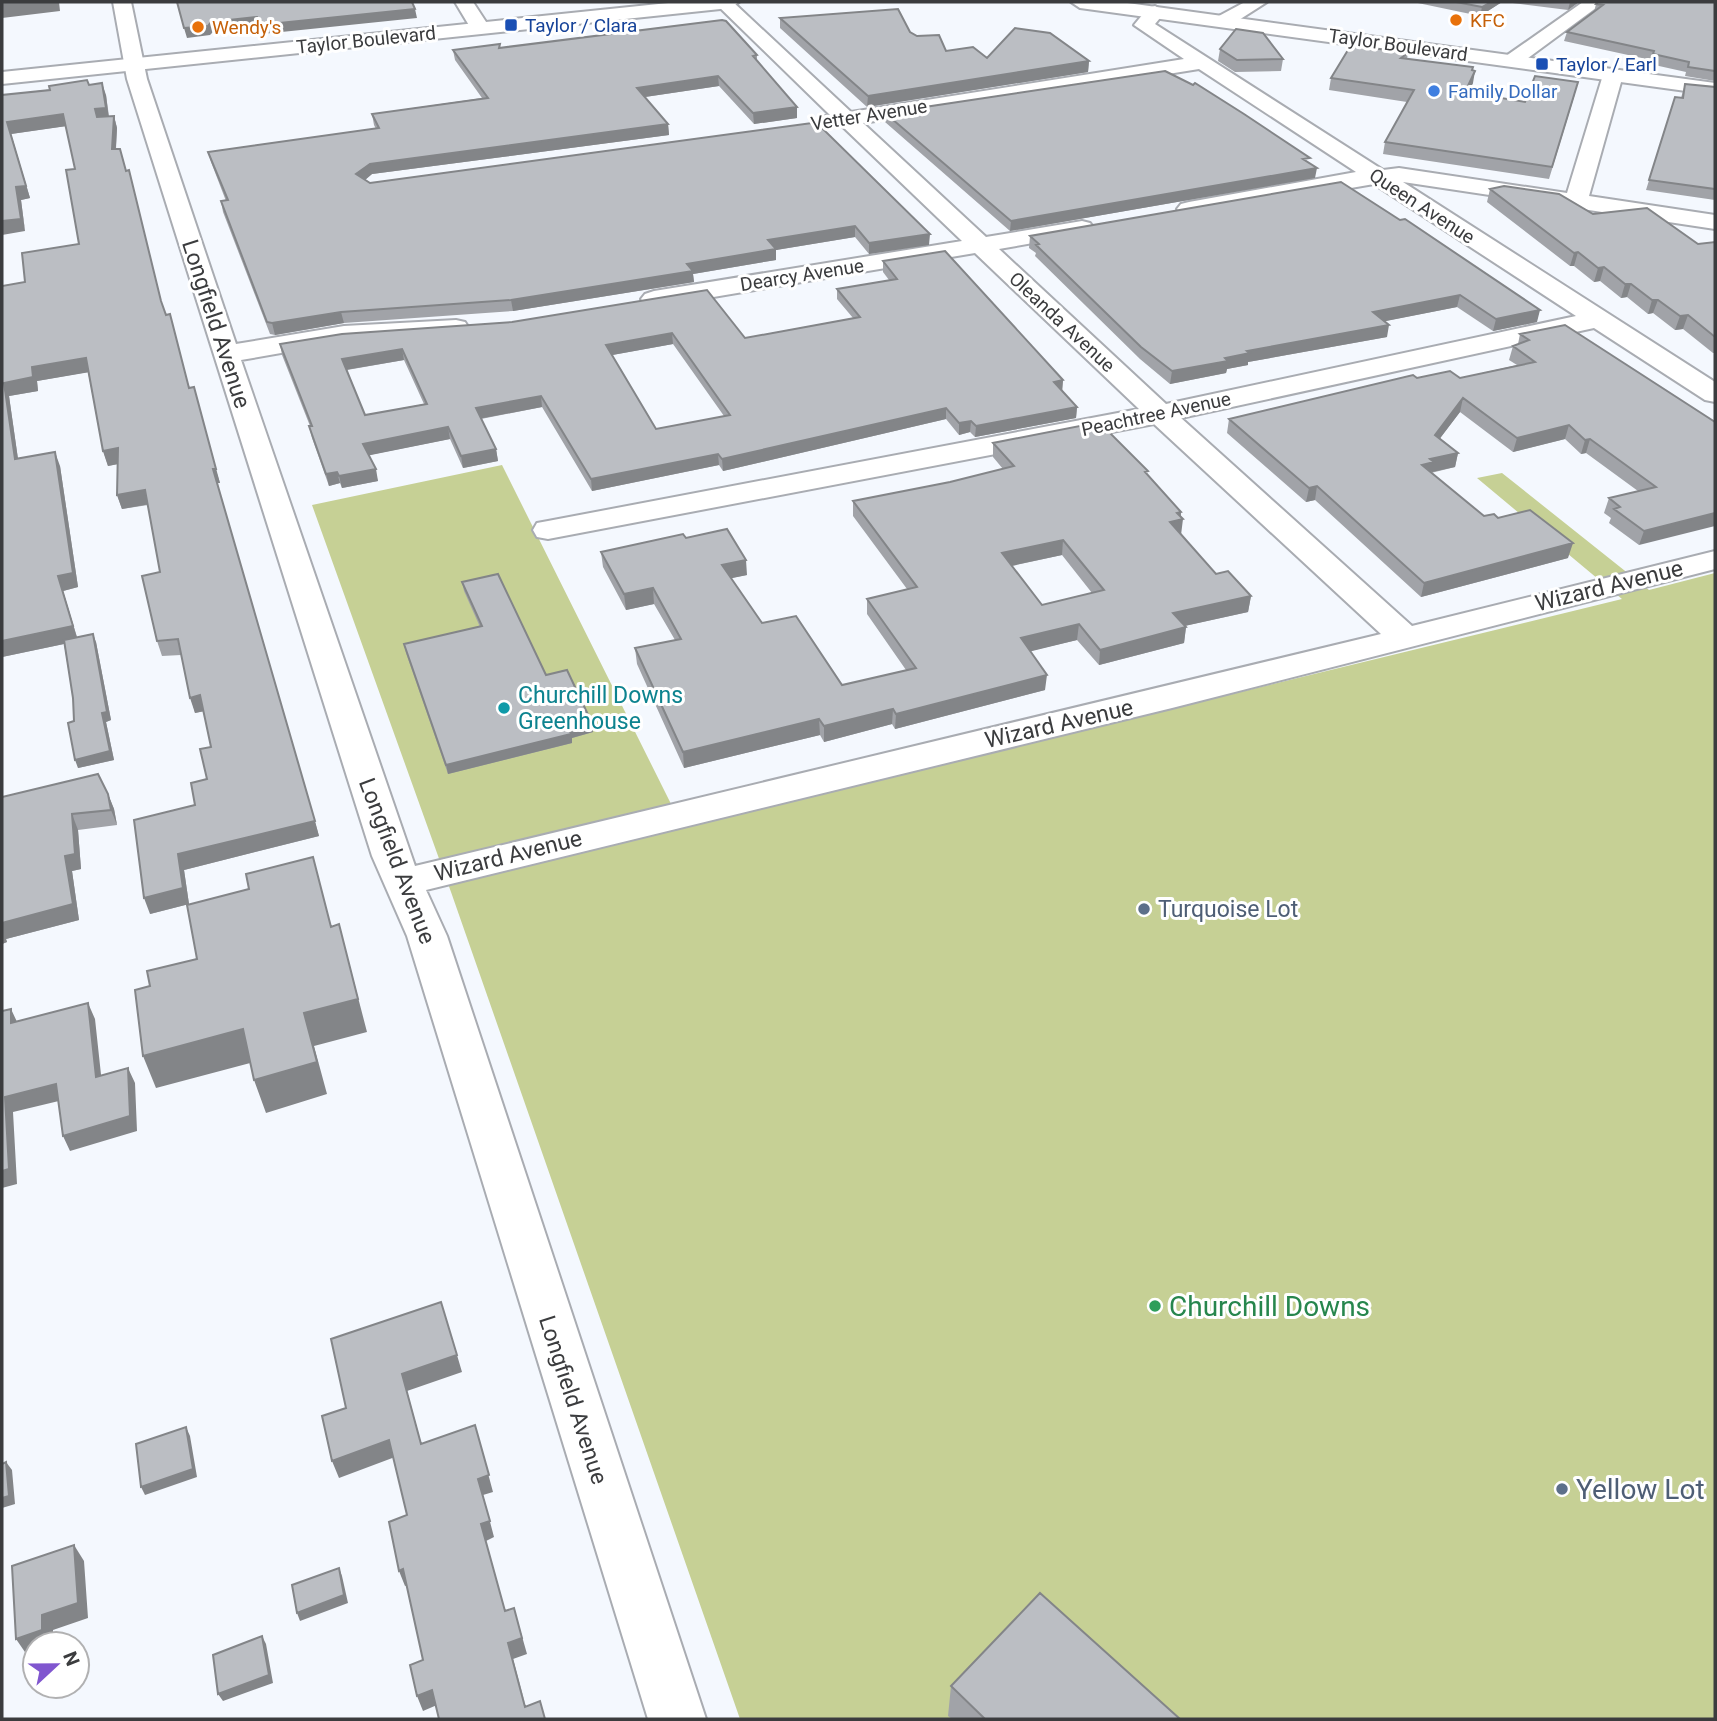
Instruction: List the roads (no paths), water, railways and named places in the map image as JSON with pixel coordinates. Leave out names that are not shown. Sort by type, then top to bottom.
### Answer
[{"type":"street","name":"Longfield Avenue","points":[[122,2],[133,64],[226,354],[402,882],[439,973],[677,1719]]},
{"type":"street","points":[[464,2],[480,28]]},
{"type":"street","name":"Oleanda Avenue","points":[[723,2],[1160,414],[1404,637]]},
{"type":"street","name":"Taylor Boulevard","points":[[2,78],[730,2]]},
{"type":"street","name":"Taylor Boulevard","points":[[1080,2],[1715,89]]},
{"type":"street","points":[[1224,21],[1258,2]]},
{"type":"street","points":[[1513,60],[1595,2]]},
{"type":"street","name":"Queen Avenue","points":[[1155,12],[1144,26],[1715,394]]},
{"type":"street","name":"Vetter Avenue","points":[[812,125],[1199,63]]},
{"type":"street","points":[[1576,201],[1614,75]]},
{"type":"street","points":[[1169,212],[1377,177],[1429,178],[1715,222]]},
{"type":"street","name":"Dearcy Avenue","points":[[633,302],[1102,224]]},
{"type":"street","name":"Peachtree Avenue","points":[[548,530],[1160,414],[1598,319]]},
{"type":"street","points":[[226,354],[355,333],[474,327]]},
{"type":"street","name":"Wizard Avenue","points":[[402,882],[1159,700],[1715,559]]},
{"type":"place","name":"KFC","points":[[1456,20]]},
{"type":"place","name":"Taylor / Clara","points":[[511,25]]},
{"type":"place","name":"Wendy's","points":[[198,27]]},
{"type":"place","name":"Taylor / Earl","points":[[1542,64]]},
{"type":"place","name":"Family Dollar","points":[[1434,91]]},
{"type":"place","name":"Churchill Downs Greenhouse","points":[[504,708]]},
{"type":"place","name":"Turquoise Lot","points":[[1144,909]]},
{"type":"place","name":"Churchill Downs","points":[[1155,1306]]},
{"type":"place","name":"Yellow Lot","points":[[1562,1489]]}]
